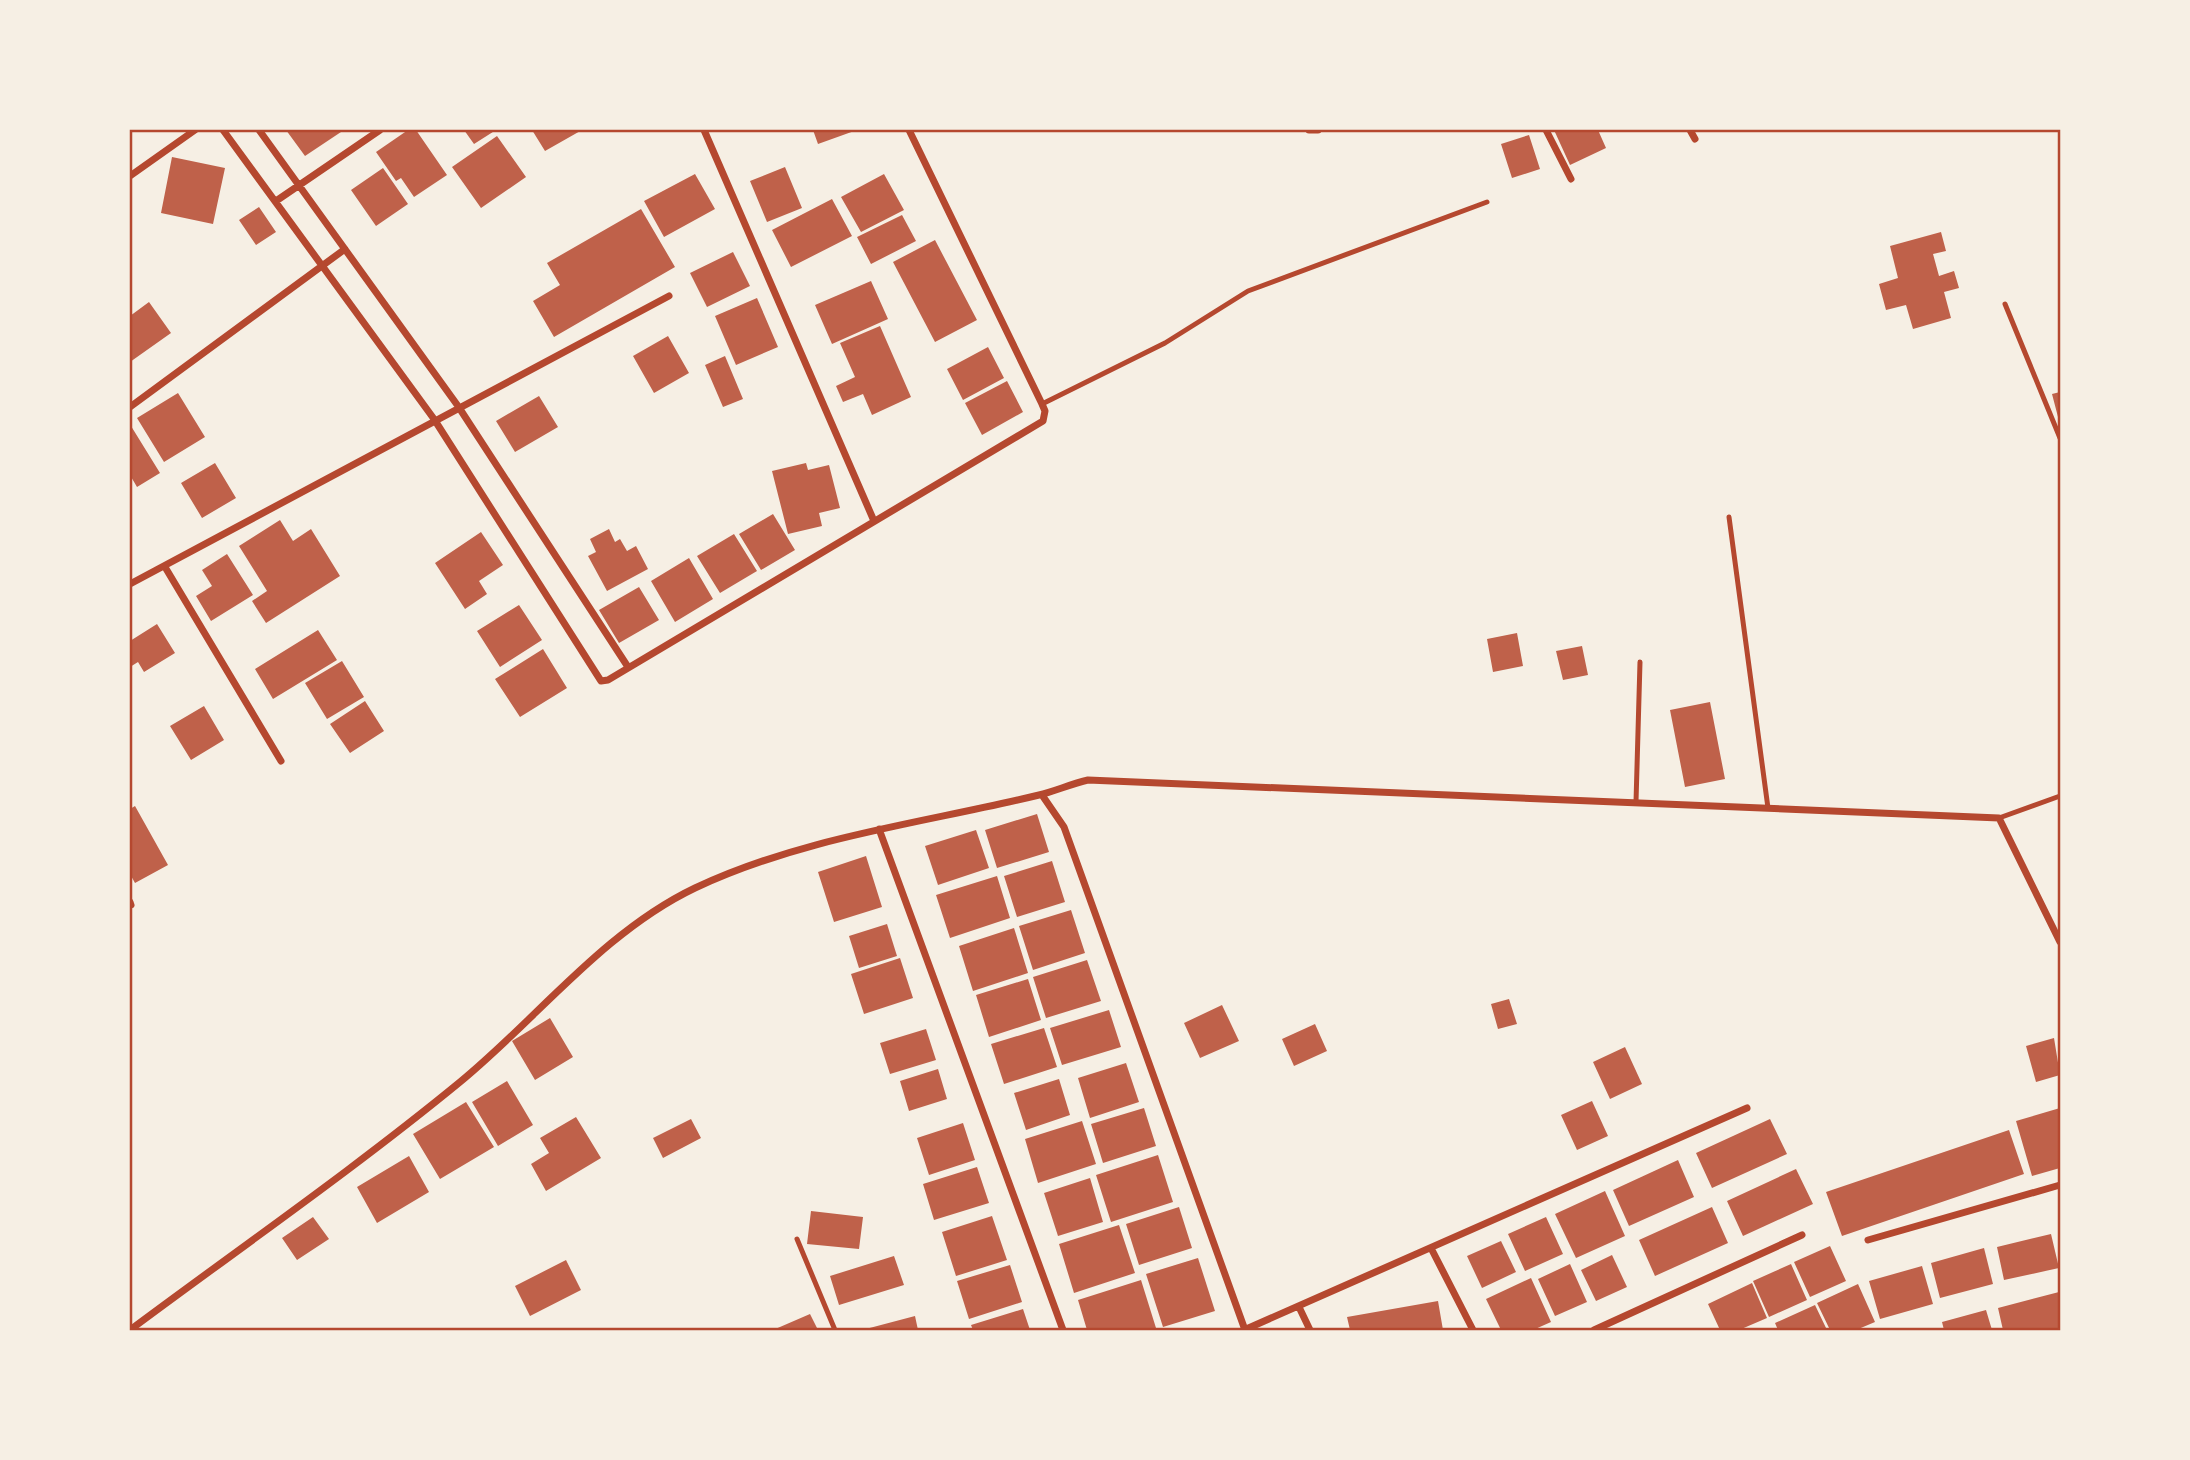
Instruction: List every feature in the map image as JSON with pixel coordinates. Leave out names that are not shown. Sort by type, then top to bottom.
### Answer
[{"type":"street","points":[[130,176],[195,130]]},
{"type":"street","points":[[223,130],[434,419],[597,678],[608,680],[1032,429],[1045,418],[1042,404],[909,130]]},
{"type":"street","points":[[259,130],[458,406],[628,667]]},
{"type":"street","points":[[276,201],[380,130]]},
{"type":"street","points":[[704,130],[874,521]]},
{"type":"street","points":[[1310,130],[1318,130]]},
{"type":"street","points":[[1546,130],[1571,180]]},
{"type":"street","points":[[1690,130],[1695,139]]},
{"type":"street","points":[[130,407],[345,248]]},
{"type":"street","points":[[130,584],[458,406],[669,296]]},
{"type":"street","points":[[165,567],[281,761]]},
{"type":"street","points":[[130,1331],[461,1081],[589,963],[639,924],[694,888],[783,855],[879,829],[1042,795],[1088,780],[1999,818],[2060,942]]},
{"type":"street","points":[[1042,795],[1064,827],[1245,1330],[1432,1250],[1747,1108]]},
{"type":"street","points":[[879,829],[1063,1331]]},
{"type":"street","points":[[1868,1240],[2060,1185]]},
{"type":"street","points":[[1594,1331],[1802,1235]]},
{"type":"street","points":[[1432,1250],[1473,1331]]},
{"type":"street","points":[[1299,1307],[1310,1331]]},
{"type":"lane","points":[[1042,404],[1165,343],[1248,291],[1487,202]]},
{"type":"lane","points":[[2005,304],[2060,438]]},
{"type":"lane","points":[[1729,517],[1768,808]]},
{"type":"lane","points":[[1636,802],[1640,662]]},
{"type":"lane","points":[[1999,818],[2060,796]]},
{"type":"lane","points":[[797,1239],[835,1331]]},
{"type":"building","points":[[286,130],[344,130],[305,156]]},
{"type":"building","points":[[408,130],[416,130],[447,175],[414,197],[401,178],[396,181],[376,152]]},
{"type":"building","points":[[464,130],[496,130],[474,144]]},
{"type":"building","points":[[532,130],[582,130],[545,151]]},
{"type":"building","points":[[813,130],[857,130],[818,144]]},
{"type":"building","points":[[1554,130],[1598,130],[1606,148],[1570,165]]},
{"type":"building","points":[[1529,135],[1540,169],[1512,178],[1501,144]]},
{"type":"building","points":[[497,136],[526,177],[481,208],[452,167]]},
{"type":"building","points":[[172,157],[225,168],[213,224],[161,213]]},
{"type":"building","points":[[785,167],[802,208],[767,222],[750,181]]},
{"type":"building","points":[[383,168],[408,204],[376,226],[351,190]]},
{"type":"building","points":[[695,174],[715,209],[664,237],[644,201]]},
{"type":"building","points":[[884,174],[904,210],[861,232],[841,197]]},
{"type":"building","points":[[832,199],[852,236],[791,267],[772,230]]},
{"type":"building","points":[[259,207],[276,232],[256,245],[239,220]]},
{"type":"building","points":[[641,209],[675,267],[554,337],[533,301],[560,285],[547,263]]},
{"type":"building","points":[[902,215],[916,241],[871,264],[857,237]]},
{"type":"building","points":[[1941,232],[1946,251],[1933,254],[1939,276],[1954,271],[1959,288],[1944,292],[1951,318],[1913,329],[1906,305],[1886,310],[1879,284],[1898,278],[1890,246]]},
{"type":"building","points":[[935,240],[977,320],[935,342],[893,262]]},
{"type":"building","points":[[733,252],[750,286],[707,307],[690,273]]},
{"type":"building","points":[[871,281],[888,319],[832,344],[815,305]]},
{"type":"building","points":[[757,298],[778,347],[736,365],[715,316]]},
{"type":"building","points":[[149,302],[171,333],[130,362],[130,316]]},
{"type":"building","points":[[880,326],[911,397],[872,415],[863,394],[843,402],[836,386],[855,377],[840,343]]},
{"type":"building","points":[[668,336],[689,373],[654,393],[633,356]]},
{"type":"building","points":[[988,347],[1004,378],[963,400],[947,369]]},
{"type":"building","points":[[725,356],[743,399],[723,407],[705,365]]},
{"type":"building","points":[[1007,381],[1023,412],[982,435],[965,403]]},
{"type":"building","points":[[2060,392],[2060,416],[2058,417],[2052,394]]},
{"type":"building","points":[[178,393],[205,437],[164,462],[137,418]]},
{"type":"building","points":[[539,396],[558,427],[515,452],[496,421]]},
{"type":"building","points":[[131,426],[160,473],[137,487],[130,475]]},
{"type":"building","points":[[215,463],[236,498],[202,518],[181,483]]},
{"type":"building","points":[[806,463],[808,470],[829,465],[840,508],[819,513],[822,526],[788,534],[772,471]]},
{"type":"building","points":[[773,514],[795,550],[761,570],[739,534]]},
{"type":"building","points":[[280,520],[293,541],[311,529],[340,576],[266,623],[252,601],[267,591],[239,546]]},
{"type":"building","points":[[609,529],[615,542],[620,539],[627,551],[636,546],[648,569],[607,591],[588,556],[596,552],[590,539]]},
{"type":"building","points":[[481,532],[503,565],[479,581],[487,594],[465,609],[435,563]]},
{"type":"building","points":[[734,534],[757,571],[720,593],[697,556]]},
{"type":"building","points":[[227,554],[253,595],[211,621],[196,596],[212,586],[202,570]]},
{"type":"building","points":[[689,558],[713,599],[675,622],[651,581]]},
{"type":"building","points":[[639,587],[659,620],[619,643],[599,610]]},
{"type":"building","points":[[519,605],[542,640],[500,667],[477,631]]},
{"type":"building","points":[[157,624],[175,653],[144,672],[138,662],[130,667],[130,641]]},
{"type":"building","points":[[318,630],[337,660],[273,699],[255,669]]},
{"type":"building","points":[[1517,633],[1523,666],[1493,672],[1487,639]]},
{"type":"building","points":[[1582,646],[1588,675],[1563,680],[1556,651]]},
{"type":"building","points":[[543,649],[567,688],[520,717],[495,679]]},
{"type":"building","points":[[342,661],[364,697],[327,719],[305,683]]},
{"type":"building","points":[[365,701],[384,731],[350,753],[330,724]]},
{"type":"building","points":[[1710,702],[1725,779],[1685,787],[1670,710]]},
{"type":"building","points":[[204,706],[224,740],[191,760],[170,726]]},
{"type":"building","points":[[135,806],[168,865],[135,883],[130,874],[130,809]]},
{"type":"building","points":[[1037,814],[1049,852],[997,868],[985,830]]},
{"type":"building","points":[[976,830],[989,868],[938,885],[925,846]]},
{"type":"building","points":[[866,856],[882,907],[834,922],[818,872]]},
{"type":"building","points":[[1052,861],[1065,902],[1017,917],[1004,876]]},
{"type":"building","points":[[997,876],[1010,918],[950,938],[936,895]]},
{"type":"building","points":[[1071,910],[1085,953],[1033,970],[1019,926]]},
{"type":"building","points":[[887,924],[897,956],[859,968],[849,936]]},
{"type":"building","points":[[1014,928],[1028,973],[973,991],[959,946]]},
{"type":"building","points":[[900,958],[913,998],[864,1014],[851,974]]},
{"type":"building","points":[[1087,960],[1101,1001],[1046,1018],[1033,977]]},
{"type":"building","points":[[1028,979],[1041,1020],[989,1037],[976,995]]},
{"type":"building","points":[[1509,999],[1517,1024],[1498,1029],[1491,1004]]},
{"type":"building","points":[[1222,1005],[1239,1041],[1200,1058],[1184,1023]]},
{"type":"building","points":[[1109,1010],[1121,1047],[1062,1065],[1050,1028]]},
{"type":"building","points":[[550,1018],[573,1057],[535,1080],[512,1041]]},
{"type":"building","points":[[1315,1024],[1327,1051],[1294,1066],[1282,1039]]},
{"type":"building","points":[[1044,1028],[1057,1067],[1004,1084],[991,1044]]},
{"type":"building","points":[[926,1029],[936,1060],[890,1074],[880,1043]]},
{"type":"building","points":[[2054,1038],[2060,1075],[2036,1082],[2026,1046]]},
{"type":"building","points":[[1625,1047],[1642,1084],[1610,1099],[1593,1062]]},
{"type":"building","points":[[1126,1063],[1139,1102],[1090,1118],[1078,1078]]},
{"type":"building","points":[[938,1069],[947,1099],[909,1111],[900,1081]]},
{"type":"building","points":[[1059,1079],[1070,1115],[1026,1130],[1014,1093]]},
{"type":"building","points":[[507,1081],[533,1125],[498,1146],[472,1102]]},
{"type":"building","points":[[1592,1101],[1608,1136],[1577,1150],[1561,1115]]},
{"type":"building","points":[[466,1102],[494,1147],[440,1179],[413,1134]]},
{"type":"building","points":[[1144,1108],[1156,1146],[1103,1163],[1091,1124]]},
{"type":"building","points":[[2060,1108],[2060,1168],[2032,1176],[2016,1121]]},
{"type":"building","points":[[576,1117],[601,1158],[546,1191],[531,1164],[549,1153],[540,1138]]},
{"type":"building","points":[[691,1119],[701,1138],[663,1158],[653,1138]]},
{"type":"building","points":[[1770,1119],[1787,1154],[1712,1188],[1696,1153]]},
{"type":"building","points":[[1082,1121],[1096,1164],[1038,1183],[1025,1139]]},
{"type":"building","points":[[963,1123],[975,1160],[929,1175],[917,1138]]},
{"type":"building","points":[[2009,1130],[2024,1174],[1842,1236],[1826,1192]]},
{"type":"building","points":[[1158,1155],[1173,1202],[1111,1222],[1096,1175]]},
{"type":"building","points":[[409,1156],[429,1192],[377,1223],[357,1187]]},
{"type":"building","points":[[1678,1160],[1694,1197],[1629,1226],[1613,1190]]},
{"type":"building","points":[[977,1167],[989,1203],[934,1220],[923,1184]]},
{"type":"building","points":[[1796,1169],[1813,1204],[1743,1236],[1727,1201]]},
{"type":"building","points":[[1090,1178],[1103,1222],[1058,1236],[1044,1193]]},
{"type":"building","points":[[1605,1191],[1625,1236],[1576,1258],[1555,1214]]},
{"type":"building","points":[[1179,1207],[1192,1248],[1139,1265],[1126,1224]]},
{"type":"building","points":[[1712,1207],[1728,1243],[1655,1276],[1639,1240]]},
{"type":"building","points":[[811,1211],[863,1217],[859,1249],[807,1244]]},
{"type":"building","points":[[992,1216],[1007,1260],[956,1276],[942,1232]]},
{"type":"building","points":[[313,1217],[329,1239],[297,1260],[282,1238]]},
{"type":"building","points":[[1546,1217],[1563,1254],[1525,1271],[1508,1234]]},
{"type":"building","points":[[1119,1225],[1135,1273],[1074,1293],[1059,1244]]},
{"type":"building","points":[[2051,1234],[2059,1268],[2004,1280],[1997,1247]]},
{"type":"building","points":[[1501,1241],[1516,1272],[1482,1288],[1467,1256]]},
{"type":"building","points":[[1830,1246],[1846,1281],[1810,1297],[1794,1262]]},
{"type":"building","points":[[1984,1248],[1993,1284],[1940,1298],[1931,1263]]},
{"type":"building","points":[[1612,1255],[1627,1287],[1596,1301],[1581,1270]]},
{"type":"building","points":[[894,1256],[904,1285],[839,1305],[830,1276]]},
{"type":"building","points":[[1198,1258],[1215,1311],[1163,1327],[1146,1274]]},
{"type":"building","points":[[566,1260],[581,1290],[530,1316],[515,1286]]},
{"type":"building","points":[[1570,1264],[1587,1302],[1555,1316],[1538,1279]]},
{"type":"building","points":[[1791,1264],[1807,1300],[1769,1317],[1753,1281]]},
{"type":"building","points":[[1010,1265],[1022,1302],[969,1319],[957,1281]]},
{"type":"building","points":[[1922,1266],[1933,1304],[1880,1319],[1869,1281]]},
{"type":"building","points":[[1531,1278],[1551,1322],[1533,1330],[1501,1330],[1486,1299]]},
{"type":"building","points":[[1141,1280],[1156,1328],[1087,1330],[1078,1300]]},
{"type":"building","points":[[1752,1283],[1767,1318],[1739,1330],[1720,1330],[1708,1304]]},
{"type":"building","points":[[1858,1284],[1875,1322],[1856,1330],[1830,1330],[1817,1303]]},
{"type":"building","points":[[2059,1292],[2060,1330],[2003,1330],[1998,1308]]},
{"type":"building","points":[[1438,1301],[1443,1330],[1350,1330],[1347,1317]]},
{"type":"building","points":[[1815,1305],[1827,1330],[1778,1330],[1775,1323]]},
{"type":"building","points":[[1023,1309],[1030,1330],[973,1330],[971,1325]]},
{"type":"building","points":[[1986,1310],[1992,1330],[1944,1330],[1942,1322]]},
{"type":"building","points":[[810,1314],[818,1330],[773,1330]]},
{"type":"building","points":[[915,1316],[918,1330],[862,1330]]}]
